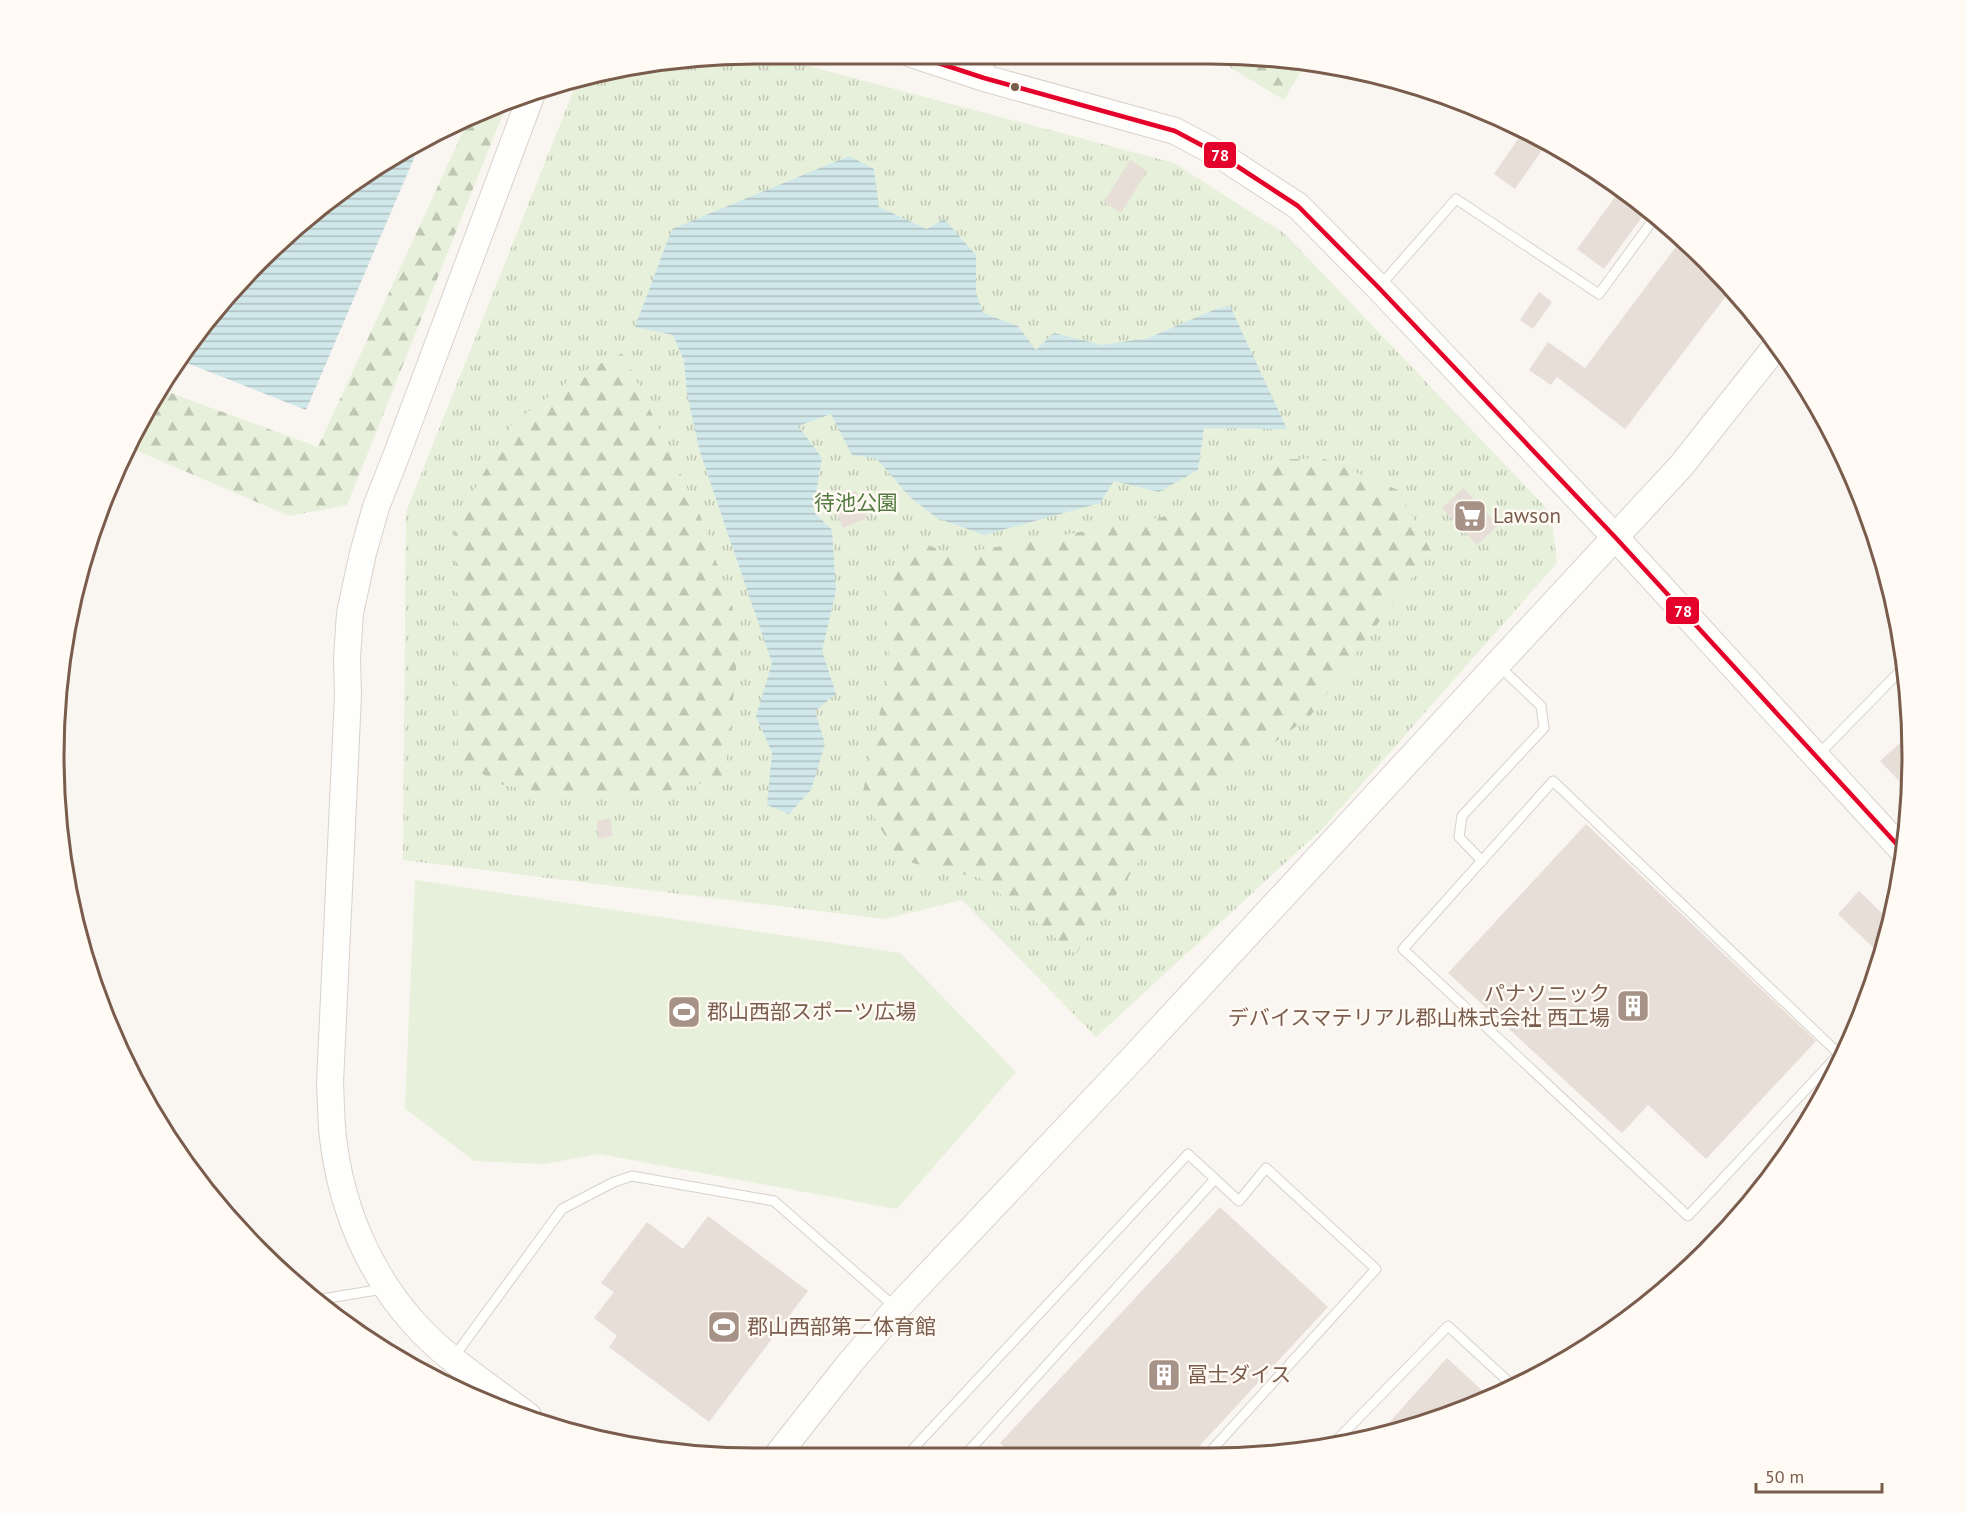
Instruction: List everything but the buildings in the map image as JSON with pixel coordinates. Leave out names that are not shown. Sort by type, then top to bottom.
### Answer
[{"type":"street","points":[[988,66],[1175,131],[1220,155],[1298,206],[1615,537],[1896,844]]},
{"type":"street","points":[[512,1404],[453,1358],[414,1323],[388,1288],[366,1250],[348,1211],[333,1137],[330,1083],[350,613],[376,507],[528,103]]},
{"type":"street","points":[[783,1448],[897,1308],[1126,1066],[1681,466],[1771,352]]},
{"type":"lane","points":[[1379,288],[1456,199],[1599,294],[1651,223]]},
{"type":"lane","points":[[1482,861],[1459,837],[1462,816],[1544,728],[1541,706],[1497,664]]},
{"type":"lane","points":[[1816,756],[1897,674]]},
{"type":"lane","points":[[1826,1071],[1688,1216],[1403,949],[1553,780],[1836,1050]]},
{"type":"lane","points":[[914,1448],[1188,1154],[1239,1201],[1266,1168],[1376,1269],[1214,1448]]},
{"type":"lane","points":[[453,1358],[562,1209],[614,1182],[632,1176],[774,1201],[897,1308]]},
{"type":"lane","points":[[971,1448],[1215,1179]]},
{"type":"lane","points":[[326,1298],[388,1288]]},
{"type":"lane","points":[[1341,1436],[1448,1326],[1508,1381]]},
{"type":"lane","points":[[974,1445],[977,1448]]},
{"type":"green space","name":"待池公園","points":[[801,64],[1174,163],[1285,234],[1551,513],[1557,563],[1323,828],[1096,1037],[962,900],[884,919],[403,860],[406,512],[574,89],[666,70],[711,66]]},
{"type":"green space","points":[[1229,65],[1301,70],[1284,100]]},
{"type":"green space","points":[[503,113],[347,505],[289,516],[136,450],[168,392],[318,447],[464,130]]},
{"type":"green space","points":[[623,353],[700,515],[740,630],[725,778],[648,795],[570,798],[500,784],[458,760],[455,523],[512,424],[578,374]]},
{"type":"green space","points":[[1322,458],[1398,490],[1431,551],[1311,715],[1162,827],[1076,954],[980,878],[899,860],[862,796],[890,665],[885,583],[914,539],[952,555],[1213,508],[1269,460]]},
{"type":"green space","name":"郡山西部スポーツ広場","points":[[415,880],[900,953],[1016,1072],[897,1209],[599,1154],[544,1164],[474,1161],[405,1108]]},
{"type":"water","points":[[416,154],[306,410],[187,363],[236,300],[300,236],[335,207]]},
{"type":"water","points":[[849,156],[874,169],[879,207],[927,229],[944,219],[976,255],[976,292],[983,313],[1018,326],[1036,350],[1054,333],[1102,345],[1148,338],[1216,309],[1230,306],[1287,429],[1204,428],[1198,470],[1159,492],[1114,481],[1100,503],[984,535],[937,518],[911,498],[877,459],[852,455],[831,414],[798,426],[822,458],[813,511],[832,530],[836,591],[822,651],[836,694],[815,711],[825,744],[811,790],[789,814],[767,805],[772,753],[756,716],[772,663],[700,452],[687,394],[684,361],[673,335],[635,327],[672,229]]},
{"type":"transit line","name":"78","points":[[941,64],[1175,131],[1220,155],[1298,206],[1615,537],[1896,844]]},
{"type":"place","name":"Lawson","points":[[1470,516]]},
{"type":"place","name":"パナソニック デバイスマテリアル郡山株式会社 西工場","points":[[1633,1006]]},
{"type":"place","name":"郡山西部スポーツ広場","points":[[684,1012]]},
{"type":"place","name":"郡山西部第二体育館","points":[[724,1327]]},
{"type":"place","name":"冨士ダイス","points":[[1164,1375]]}]
